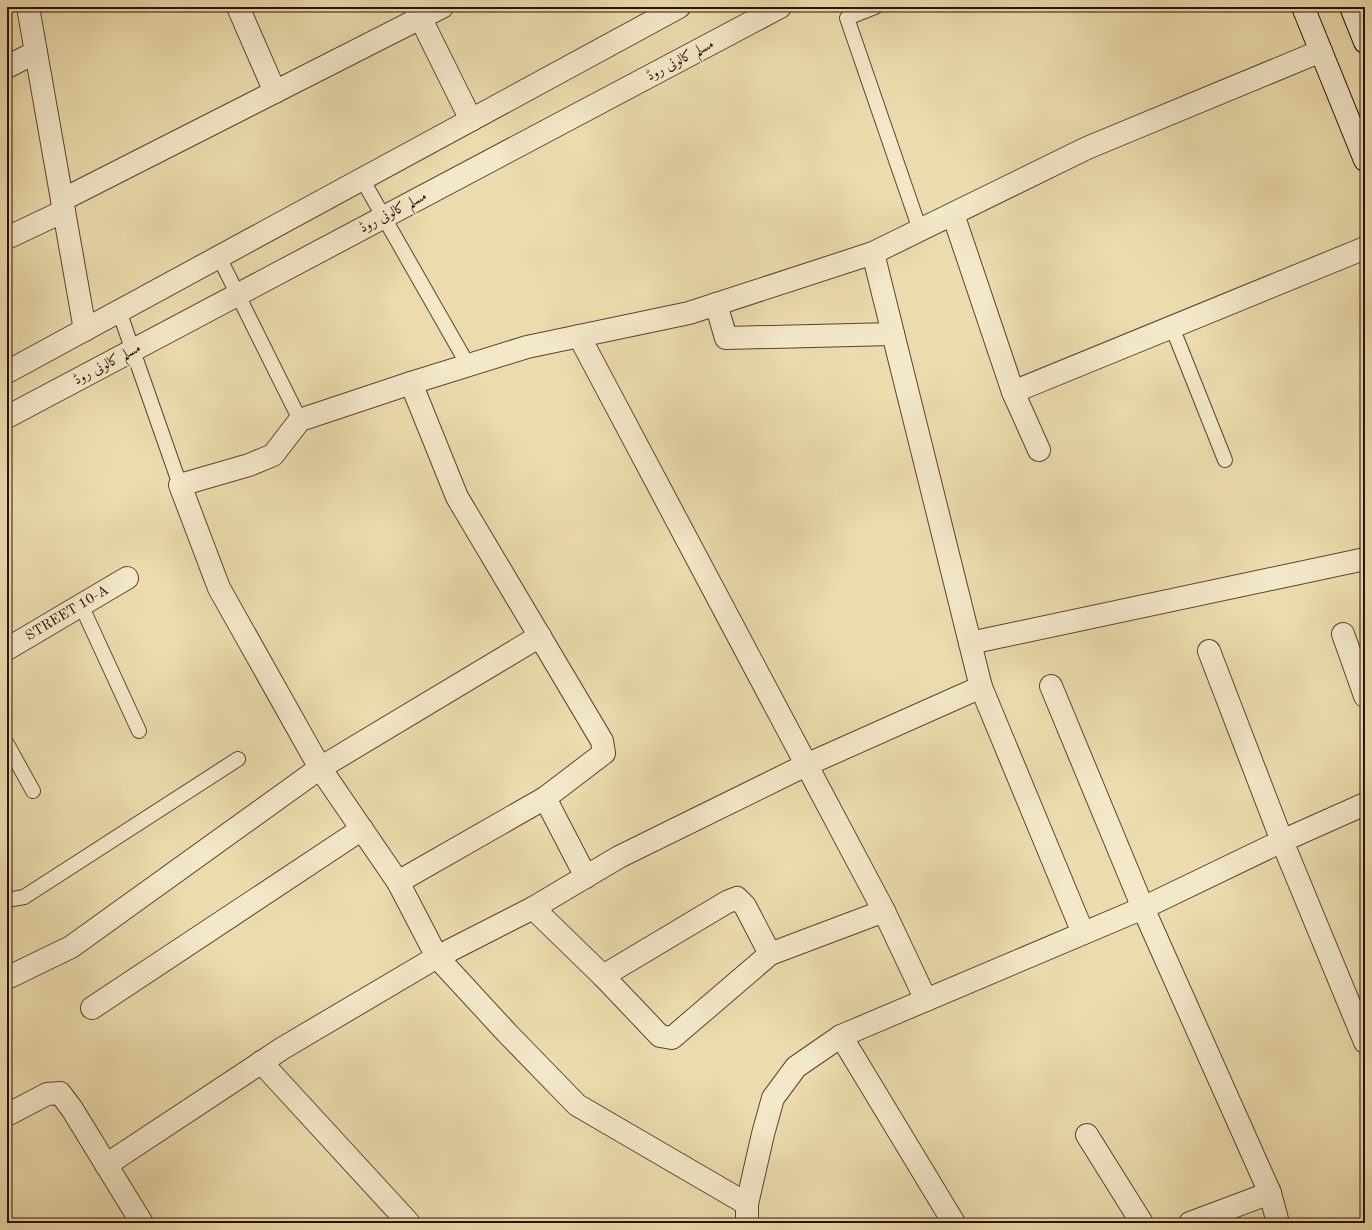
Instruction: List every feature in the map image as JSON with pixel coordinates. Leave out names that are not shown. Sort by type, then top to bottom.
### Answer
[{"type":"street","points":[[28,7],[85,330]]},
{"type":"street","points":[[238,7],[275,92]]},
{"type":"street","points":[[7,238],[63,205],[275,92],[418,12],[442,7]]},
{"type":"street","points":[[7,372],[679,7]]},
{"type":"street","name":"مسلم کالونی روڈ","points":[[7,418],[780,7]]},
{"type":"street","points":[[1304,7],[1365,160]]},
{"type":"street","points":[[1351,7],[1365,42]]},
{"type":"street","points":[[418,12],[471,120]]},
{"type":"street","points":[[1321,51],[1087,148],[873,253],[689,313],[527,347],[411,383],[300,420],[273,455],[249,465],[180,485],[219,588],[320,768],[398,882],[437,957],[507,1033],[577,1105],[747,1214],[763,1134],[774,1098],[796,1067],[841,1036],[1143,908],[1282,841],[1365,804]]},
{"type":"street","points":[[7,67],[36,52]]},
{"type":"street","points":[[953,214],[1013,392],[1039,450]]},
{"type":"street","points":[[1013,392],[1365,248]]},
{"type":"street","points":[[873,253],[981,687],[1083,933]]},
{"type":"street","points":[[716,304],[726,338],[893,334]]},
{"type":"street","points":[[579,336],[884,911],[926,1000]]},
{"type":"street","points":[[398,882],[545,798],[604,753],[602,741],[457,497],[411,383]]},
{"type":"street","points":[[970,643],[1365,559]]},
{"type":"street","name":"STREET 10-A","points":[[7,649],[127,578]]},
{"type":"street","points":[[1343,634],[1365,696]]},
{"type":"street","points":[[7,978],[71,948],[320,768],[540,636]]},
{"type":"street","points":[[1209,651],[1282,841],[1365,1042]]},
{"type":"street","points":[[1051,686],[1143,908],[1270,1193],[1278,1223]]},
{"type":"street","points":[[106,1165],[289,1044],[437,957],[533,908],[619,857],[806,765],[981,687]]},
{"type":"street","points":[[545,798],[586,877]]},
{"type":"street","points":[[92,1008],[362,828]]},
{"type":"street","points":[[603,976],[727,902],[737,898],[745,906],[770,954]]},
{"type":"street","points":[[533,908],[603,976],[660,1036],[672,1038],[770,954],[884,911]]},
{"type":"street","points":[[841,1036],[954,1223]]},
{"type":"street","points":[[261,1062],[409,1223]]},
{"type":"street","points":[[7,1115],[47,1094],[60,1093],[72,1108],[142,1223]]},
{"type":"street","points":[[1087,1135],[1142,1223]]},
{"type":"street","points":[[1190,1223],[1270,1193]]},
{"type":"lane","points":[[875,7],[847,18],[920,230]]},
{"type":"lane","points":[[362,179],[468,365]]},
{"type":"lane","points":[[219,257],[300,420]]},
{"type":"lane","points":[[120,311],[180,485]]},
{"type":"lane","points":[[1172,327],[1225,460]]},
{"type":"lane","points":[[81,605],[139,731]]},
{"type":"lane","points":[[7,744],[33,791]]},
{"type":"lane","points":[[7,900],[24,896],[238,759]]}]
